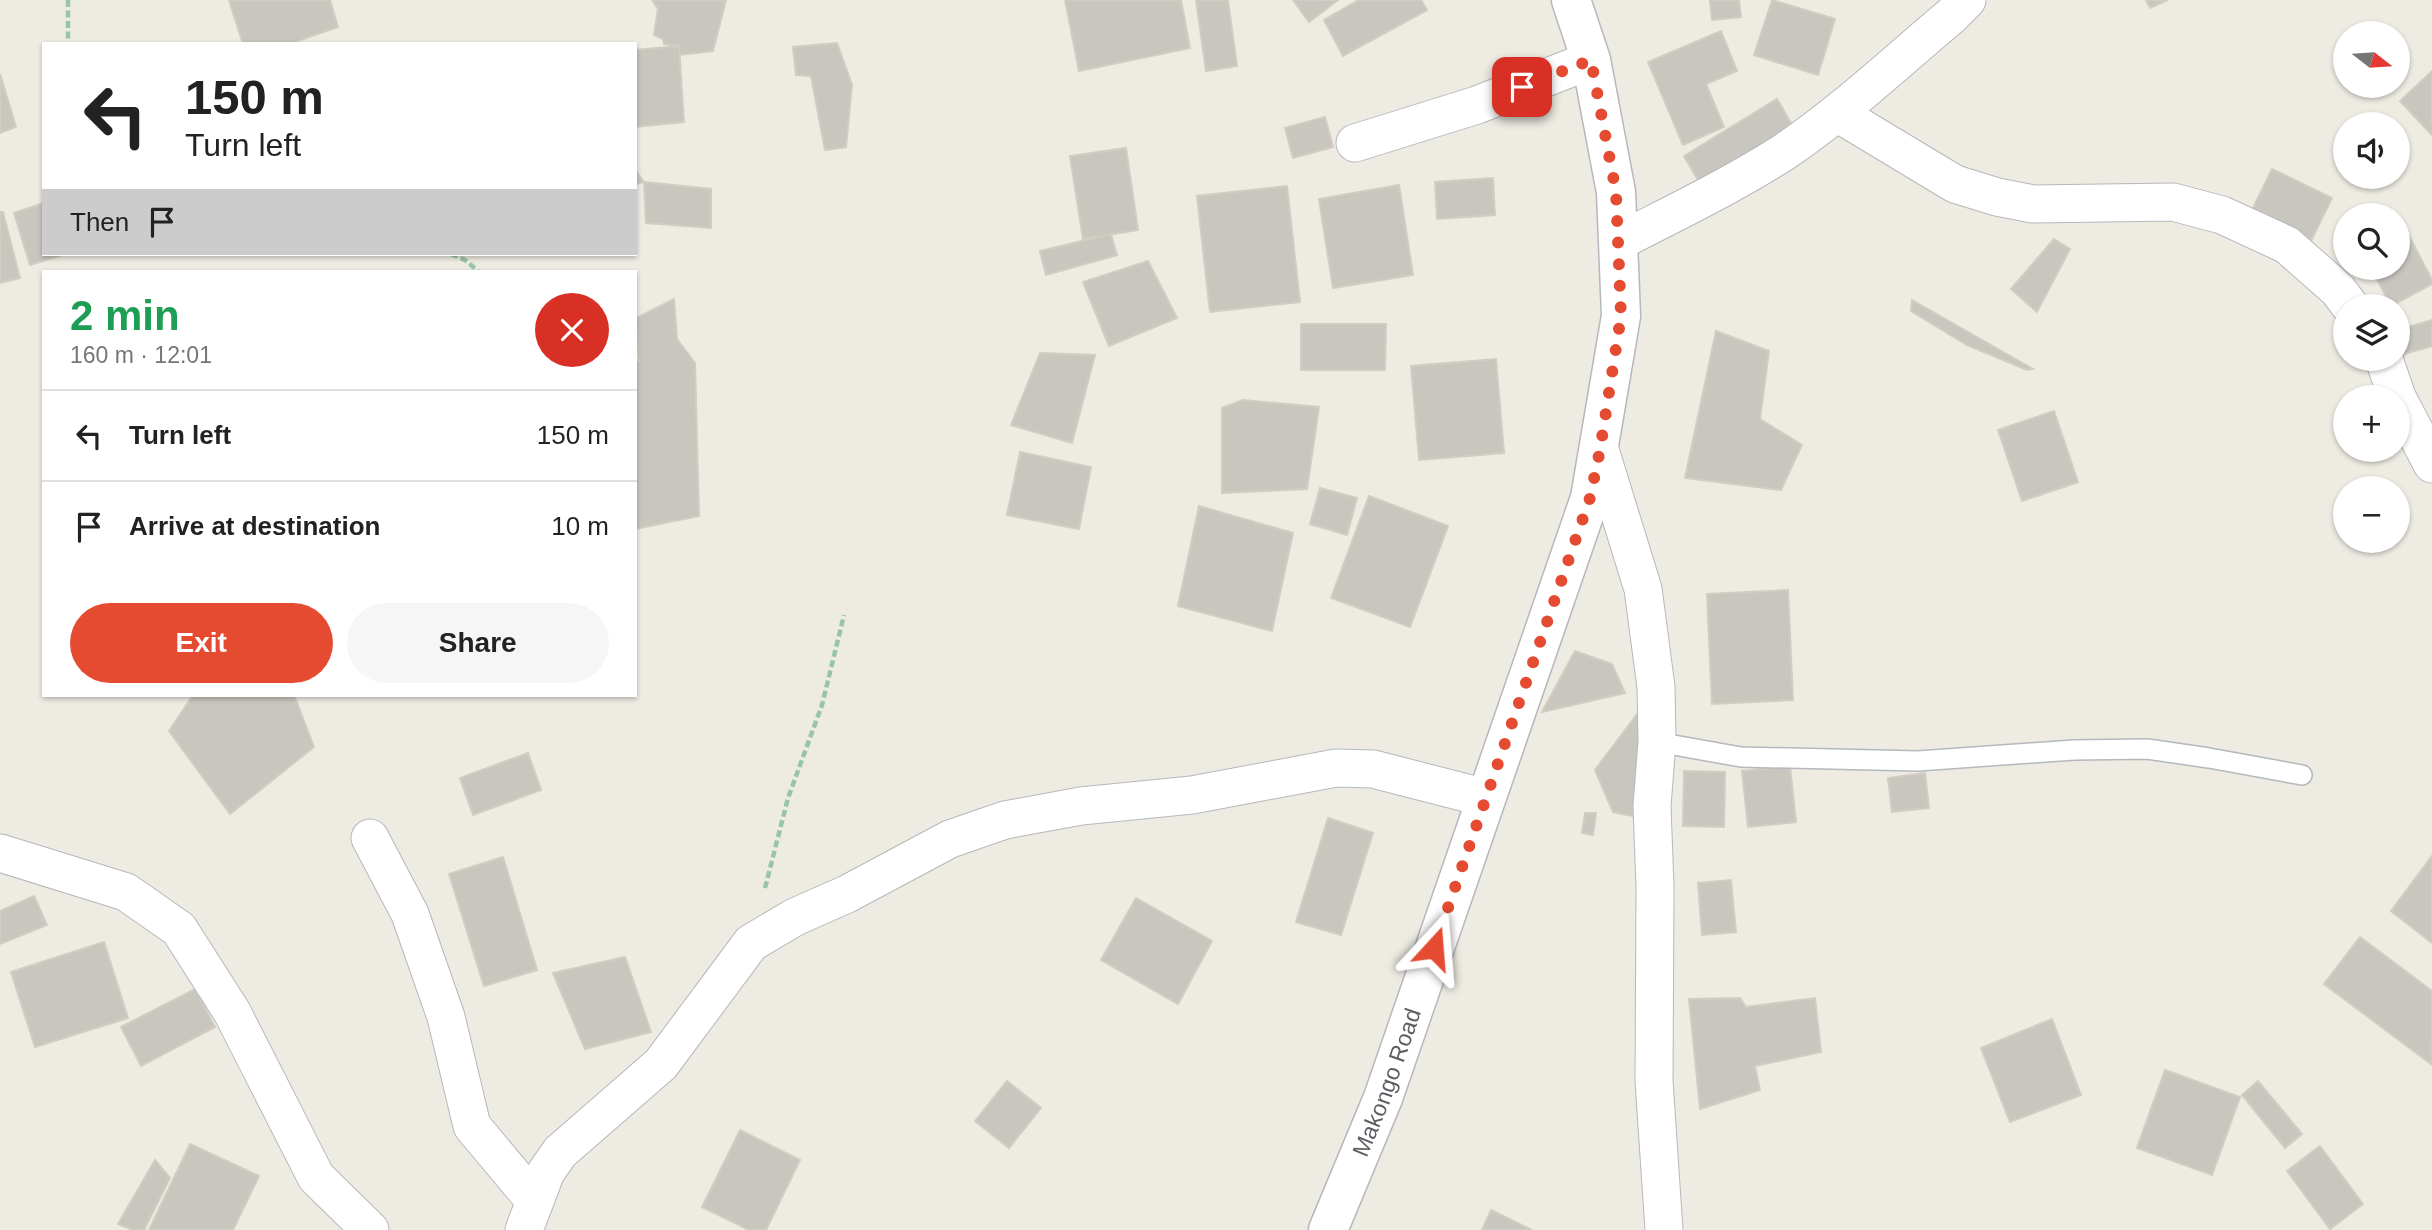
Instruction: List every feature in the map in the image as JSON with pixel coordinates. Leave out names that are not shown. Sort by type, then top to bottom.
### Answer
[{"type":"street","name":"Makongo Road","points":[[1328,1230],[1382,1097],[1590,498],[1600,450],[1621,316],[1616,192],[1591,60],[1571,0]]},
{"type":"street","points":[[1618,242],[1729,185],[1785,151],[1837,113],[1967,0]]},
{"type":"street","points":[[1355,143],[1477,106],[1591,60]]},
{"type":"street","points":[[1837,113],[1955,184],[1997,197],[2033,204],[2173,202],[2222,215],[2287,245],[2341,294]]},
{"type":"street","points":[[2410,423],[2432,464]]},
{"type":"street","points":[[1600,450],[1643,589],[1656,687],[1657,742],[1652,806],[1655,887],[1654,1081],[1664,1230]]},
{"type":"street","points":[[529,1215],[547,1172],[560,1152],[661,1064],[751,943],[795,917],[847,894],[950,839],[1005,820],[1081,806],[1192,794],[1336,768],[1373,769],[1486,798]]},
{"type":"street","points":[[370,838],[410,914],[446,1017],[472,1126],[529,1215]]},
{"type":"street","points":[[0,853],[126,892],[179,929],[232,1012],[316,1177],[370,1230]]},
{"type":"lane","points":[[1657,742],[1741,757],[1904,761],[2074,750],[2147,750],[2302,775]]},
{"type":"path","points":[[68,0],[68,42]]},
{"type":"path","points":[[456,256],[477,270]]},
{"type":"path","points":[[751,943],[788,798],[822,705],[844,615]]},
{"type":"building","points":[[229,0],[330,0],[338,27],[295,42],[242,42]]},
{"type":"building","points":[[652,0],[726,0],[713,51],[680,55],[679,46],[664,44],[663,39],[654,35],[658,9]]},
{"type":"building","points":[[1065,0],[1181,0],[1190,48],[1079,71]]},
{"type":"building","points":[[1196,0],[1228,0],[1237,66],[1206,71]]},
{"type":"building","points":[[1293,0],[1338,0],[1309,22]]},
{"type":"building","points":[[1359,0],[1421,0],[1427,10],[1343,56],[1324,20]]},
{"type":"building","points":[[1710,0],[1739,0],[1741,17],[1712,20]]},
{"type":"building","points":[[1772,0],[1835,19],[1818,75],[1754,55]]},
{"type":"building","points":[[2146,0],[2168,0],[2150,8]]},
{"type":"building","points":[[1721,31],[1737,71],[1706,84],[1724,127],[1683,145],[1648,62]]},
{"type":"building","points":[[837,43],[852,85],[846,147],[825,150],[811,76],[796,75],[793,47]]},
{"type":"building","points":[[679,46],[684,122],[637,127],[637,50]]},
{"type":"building","points":[[2432,71],[2432,135],[2400,101],[2410,98],[2410,92]]},
{"type":"building","points":[[0,74],[16,127],[0,133]]},
{"type":"building","points":[[1777,99],[1798,135],[1705,192],[1684,156]]},
{"type":"building","points":[[1325,117],[1333,147],[1293,158],[1285,128]]},
{"type":"building","points":[[1126,148],[1138,230],[1083,239],[1070,156]]},
{"type":"building","points":[[2272,169],[2332,198],[2310,243],[2250,214]]},
{"type":"building","points":[[637,172],[644,182],[637,184]]},
{"type":"building","points":[[1493,178],[1495,215],[1437,219],[1435,182]]},
{"type":"building","points":[[644,182],[711,189],[711,228],[646,223]]},
{"type":"building","points":[[1399,185],[1413,275],[1333,288],[1319,199]]},
{"type":"building","points":[[1287,186],[1300,302],[1210,312],[1197,196]]},
{"type":"building","points":[[42,204],[42,256],[59,256],[30,265],[14,213]]},
{"type":"building","points":[[0,212],[3,212],[20,278],[0,283]]},
{"type":"building","points":[[1111,234],[1117,255],[1046,275],[1040,251]]},
{"type":"building","points":[[2410,238],[2432,284],[2410,296],[2385,294],[2377,280],[2410,280]]},
{"type":"building","points":[[2054,239],[2070,249],[2037,312],[2011,289]]},
{"type":"building","points":[[1148,261],[1177,318],[1109,346],[1083,282]]},
{"type":"building","points":[[674,299],[677,339],[695,363],[699,516],[637,529],[639,361],[637,318]]},
{"type":"building","points":[[1912,300],[2033,369],[2027,370],[1967,345],[1911,311]]},
{"type":"building","points":[[2432,320],[2432,346],[2410,352],[2410,326]]},
{"type":"building","points":[[1301,324],[1386,324],[1385,370],[1301,370]]},
{"type":"building","points":[[1716,331],[1769,351],[1760,419],[1802,445],[1781,490],[1685,478]]},
{"type":"building","points":[[1040,353],[1095,355],[1072,443],[1011,425]]},
{"type":"building","points":[[1496,359],[1504,453],[1419,460],[1411,366]]},
{"type":"building","points":[[1243,400],[1319,407],[1307,489],[1222,493],[1222,408]]},
{"type":"building","points":[[2054,411],[2078,482],[2022,501],[1998,430]]},
{"type":"building","points":[[1020,452],[1091,467],[1079,529],[1007,515]]},
{"type":"building","points":[[1320,488],[1357,498],[1347,535],[1310,524]]},
{"type":"building","points":[[1369,496],[1448,526],[1410,627],[1331,598]]},
{"type":"building","points":[[1199,506],[1293,533],[1272,631],[1178,606]]},
{"type":"building","points":[[1788,590],[1793,700],[1712,704],[1707,594]]},
{"type":"building","points":[[1575,651],[1612,664],[1625,693],[1542,712]]},
{"type":"building","points":[[192,697],[295,697],[314,747],[230,814],[169,731]]},
{"type":"building","points":[[1641,709],[1643,818],[1613,812],[1595,770]]},
{"type":"building","points":[[528,753],[541,790],[473,815],[460,778]]},
{"type":"building","points":[[1790,766],[1796,822],[1748,827],[1742,771]]},
{"type":"building","points":[[1684,771],[1725,772],[1724,827],[1683,826]]},
{"type":"building","points":[[1925,773],[1929,808],[1892,812],[1888,778]]},
{"type":"building","points":[[1585,813],[1596,813],[1593,835],[1582,833]]},
{"type":"building","points":[[1328,818],[1373,833],[1341,935],[1296,922]]},
{"type":"building","points":[[2432,856],[2432,943],[2391,911]]},
{"type":"building","points":[[503,857],[537,970],[484,986],[449,874]]},
{"type":"building","points":[[1731,880],[1736,932],[1702,935],[1698,883]]},
{"type":"building","points":[[34,896],[47,925],[0,944],[0,911]]},
{"type":"building","points":[[1136,898],[1212,941],[1178,1004],[1101,960]]},
{"type":"building","points":[[2360,937],[2432,991],[2431,1064],[2324,984]]},
{"type":"building","points":[[104,942],[128,1018],[35,1047],[11,972]]},
{"type":"building","points":[[625,957],[651,1032],[585,1049],[553,973]]},
{"type":"building","points":[[195,989],[215,1027],[141,1066],[121,1027]]},
{"type":"building","points":[[1740,998],[1746,1007],[1815,998],[1821,1052],[1755,1066],[1760,1090],[1700,1109],[1689,999]]},
{"type":"building","points":[[2052,1019],[2081,1095],[2010,1122],[1981,1048]]},
{"type":"building","points":[[2165,1070],[2240,1097],[2212,1175],[2137,1148]]},
{"type":"building","points":[[1007,1081],[1041,1108],[1009,1148],[975,1121]]},
{"type":"building","points":[[2258,1081],[2302,1134],[2285,1148],[2242,1095]]},
{"type":"building","points":[[740,1130],[800,1160],[766,1230],[749,1230],[702,1207]]},
{"type":"building","points":[[190,1144],[259,1176],[233,1230],[149,1230]]},
{"type":"building","points":[[2320,1146],[2363,1204],[2330,1229],[2287,1171]]},
{"type":"building","points":[[155,1160],[170,1178],[144,1230],[133,1230],[118,1224]]},
{"type":"building","points":[[1491,1210],[1532,1230],[1482,1230]]},
{"type":"route","points":[[1434,948],[1590,498],[1621,316],[1616,192],[1591,60],[1522,87]]}]
